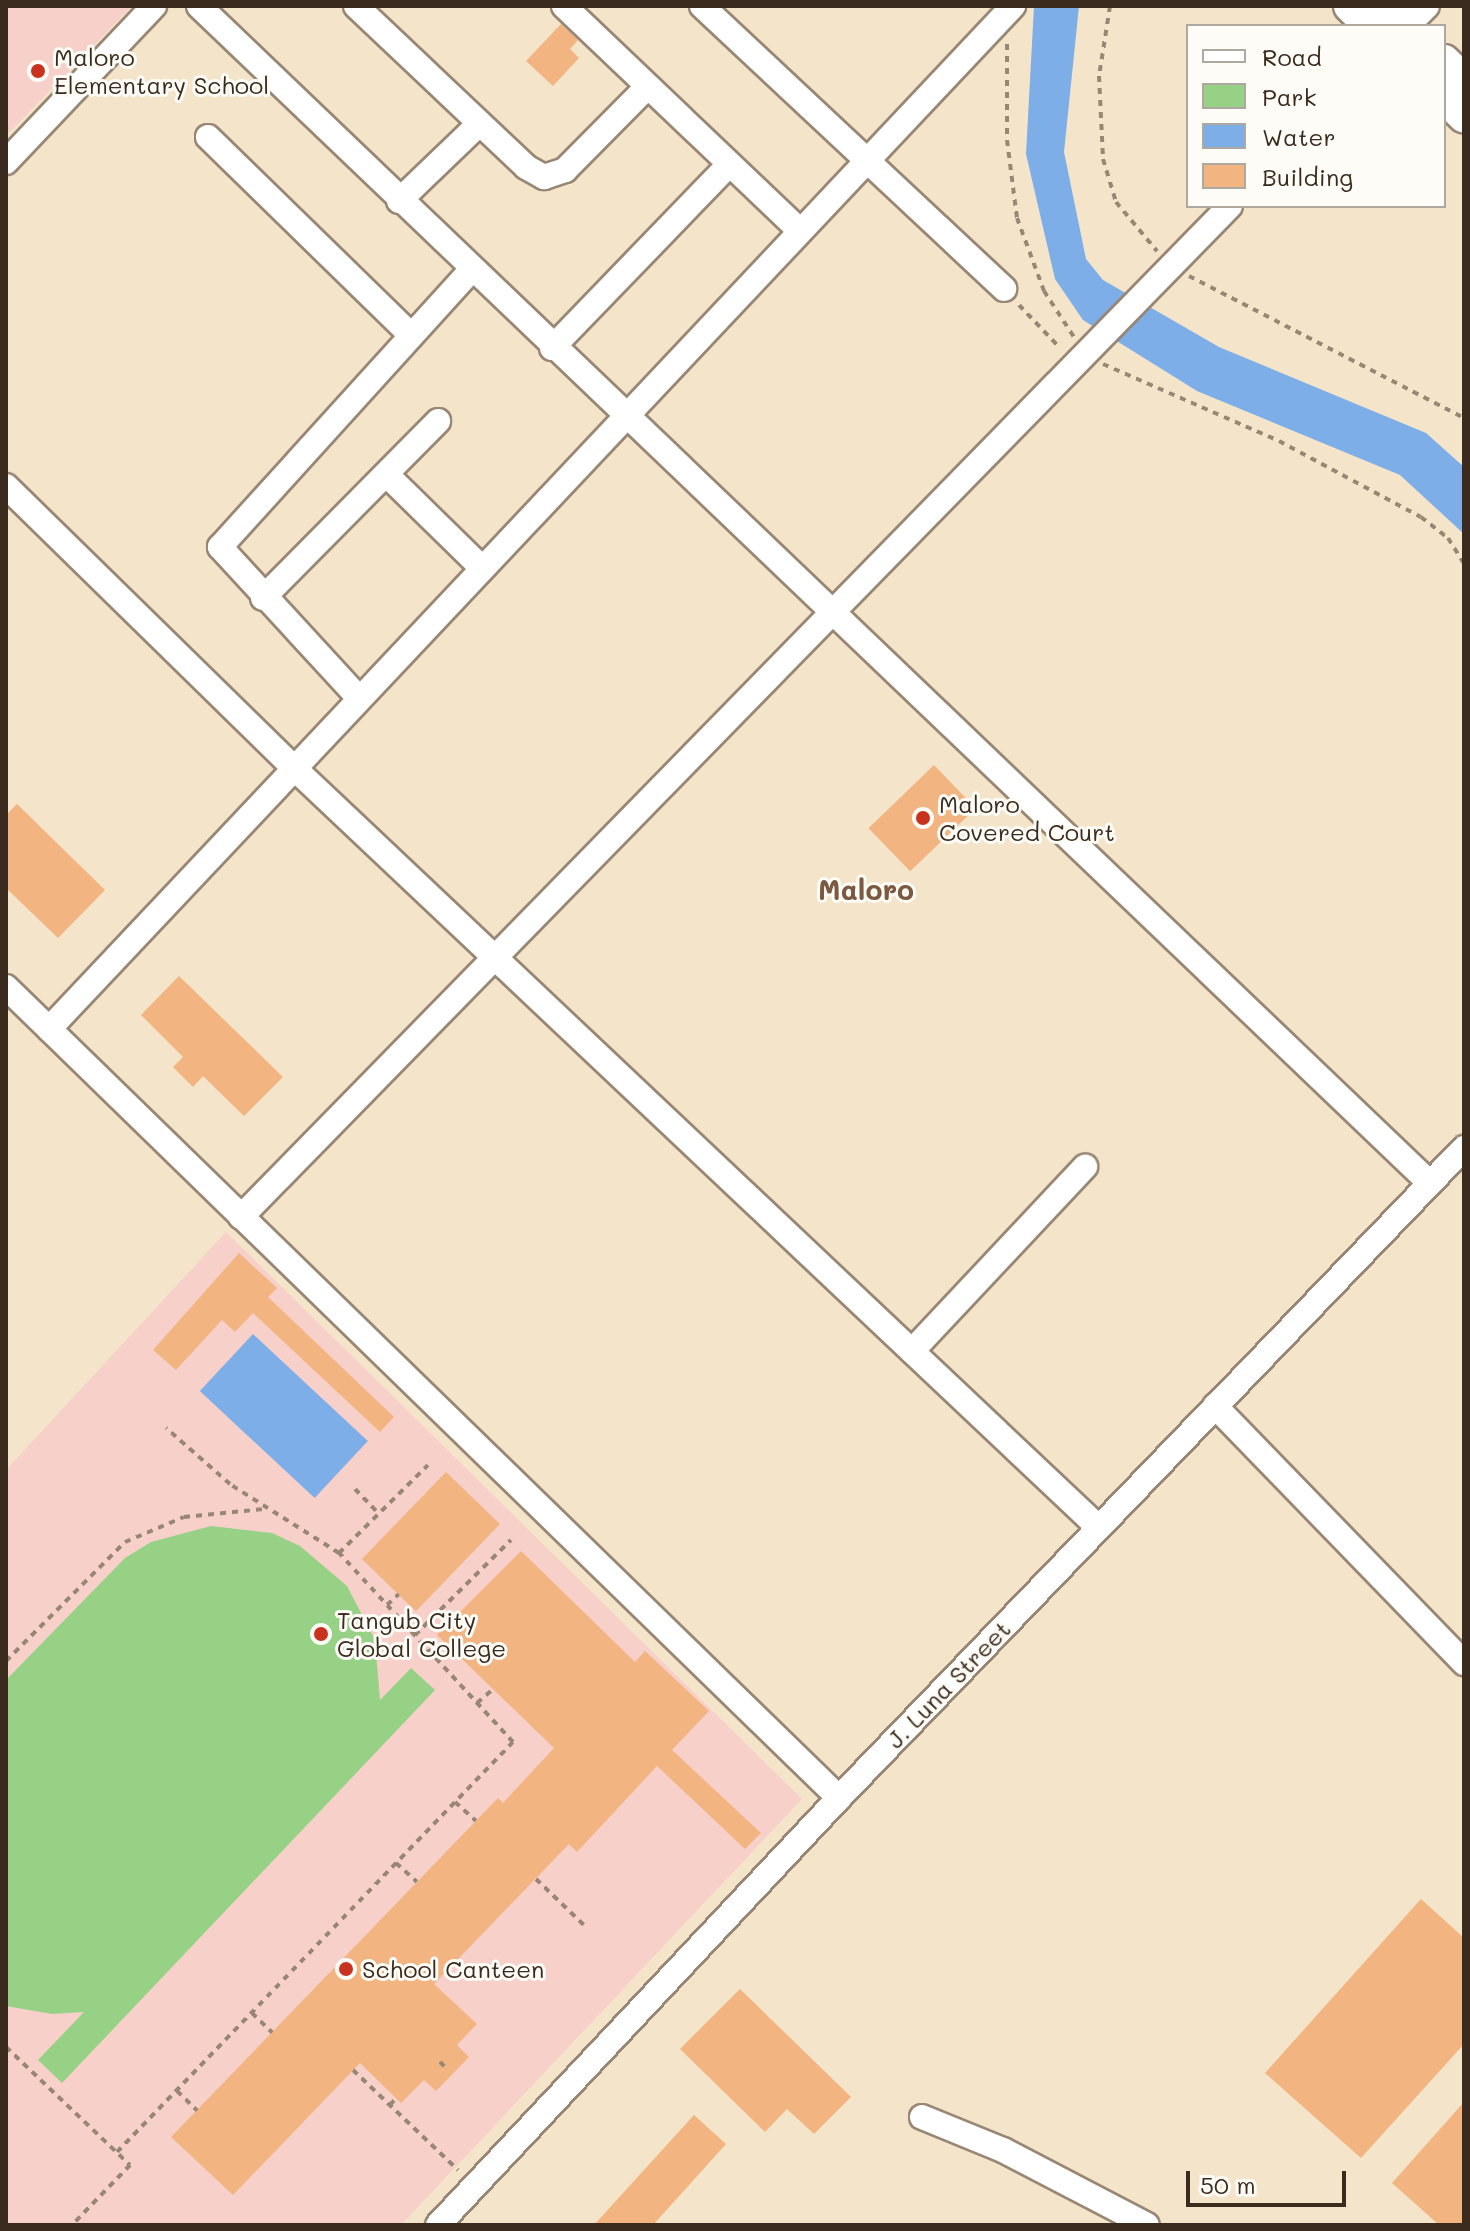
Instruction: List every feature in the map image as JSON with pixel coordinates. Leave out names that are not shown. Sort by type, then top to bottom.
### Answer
[{"type":"main road","points":[[1350,6],[1368,24]]},
{"type":"main road","points":[[1387,6],[1405,24]]},
{"type":"main road","points":[[1446,63],[1464,80]]},
{"type":"main road","points":[[1446,99],[1464,116]]},
{"type":"street","points":[[6,162],[154,6]]},
{"type":"street","points":[[199,6],[622,415],[835,613],[1430,1183]]},
{"type":"street","points":[[356,6],[526,167],[556,176],[647,87]]},
{"type":"street","points":[[564,6],[728,166],[798,229]]},
{"type":"street","points":[[702,6],[1004,289]]},
{"type":"street","points":[[1409,24],[1427,6]]},
{"type":"street","points":[[49,1029],[622,415],[1010,9]]},
{"type":"street","points":[[399,201],[480,123]]},
{"type":"street","points":[[208,137],[411,335]]},
{"type":"street","points":[[552,348],[728,166]]},
{"type":"street","points":[[241,1217],[1228,208]]},
{"type":"street","points":[[358,697],[224,558],[223,541],[471,270]]},
{"type":"street","points":[[263,598],[438,421]]},
{"type":"street","points":[[387,475],[480,566]]},
{"type":"street","points":[[6,486],[293,767],[1098,1527]]},
{"type":"street","points":[[6,987],[839,1798]]},
{"type":"street","name":"J. Luna Street","points":[[438,2225],[839,1798],[1464,1148]]},
{"type":"street","points":[[912,1351],[1085,1167]]},
{"type":"street","points":[[1215,1406],[1464,1663]]},
{"type":"street","points":[[922,2117],[1045,2170],[1147,2225]]},
{"type":"path","points":[[1110,6],[1099,76],[1103,159],[1116,202],[1167,270],[1464,418]]},
{"type":"path","points":[[1010,9],[1007,140],[1017,218],[1044,291],[1085,357]]},
{"type":"path","points":[[1004,289],[1085,357],[1279,441],[1421,517],[1448,538],[1464,564]]},
{"type":"path","points":[[117,2152],[513,1742],[339,1553],[266,1509],[201,1462],[166,1428]]},
{"type":"path","points":[[339,1553],[428,1465]]},
{"type":"path","points":[[355,1489],[379,1514]]},
{"type":"path","points":[[6,1661],[125,1542],[184,1517],[266,1509]]},
{"type":"path","points":[[415,1635],[511,1540]]},
{"type":"path","points":[[387,1605],[399,1594]]},
{"type":"path","points":[[477,1703],[493,1689]]},
{"type":"path","points":[[455,1802],[476,1821]]},
{"type":"path","points":[[396,1863],[417,1882]]},
{"type":"path","points":[[536,1879],[584,1925]]},
{"type":"path","points":[[252,2013],[272,2032]]},
{"type":"path","points":[[6,2047],[130,2165],[72,2225]]},
{"type":"path","points":[[440,2062],[446,2068]]},
{"type":"path","points":[[353,2070],[455,2167]]},
{"type":"path","points":[[177,2091],[197,2110]]},
{"type":"path","points":[[390,2105],[396,2098]]},
{"type":"shaded area","name":"Maloro Elementary School","points":[[6,6],[132,6],[6,136]]},
{"type":"shaded area","name":"Tangub City Global College","points":[[226,1232],[802,1799],[401,2225],[6,2225],[6,1470]]},
{"type":"green space","points":[[211,1526],[272,1533],[300,1546],[347,1586],[375,1640],[380,1700],[411,1668],[435,1690],[62,2083],[38,2060],[84,2012],[52,2014],[6,2006],[6,1680],[125,1558],[151,1542]]},
{"type":"water","points":[[1034,6],[1079,6],[1064,152],[1086,259],[1103,280],[1219,347],[1426,433],[1464,467],[1464,534],[1400,475],[1197,391],[1083,320],[1055,279],[1026,154]]},
{"type":"water","points":[[253,1334],[368,1441],[315,1498],[200,1391]]},
{"type":"building","points":[[561,24],[578,40],[570,49],[579,58],[553,86],[526,61]]},
{"type":"building","name":"Maloro Covered Court","points":[[934,765],[976,808],[910,871],[869,828]]},
{"type":"building","points":[[17,804],[105,890],[58,938],[6,888],[6,815]]},
{"type":"building","points":[[179,976],[283,1077],[244,1116],[203,1076],[193,1087],[173,1067],[183,1057],[141,1015]]},
{"type":"building","points":[[239,1253],[277,1288],[268,1297],[394,1417],[380,1432],[253,1313],[235,1332],[222,1320],[176,1370],[153,1350]]},
{"type":"building","points":[[446,1472],[500,1524],[416,1611],[362,1559]]},
{"type":"building","points":[[521,1551],[635,1662],[645,1651],[709,1711],[672,1750],[761,1833],[745,1849],[657,1766],[577,1852],[569,1844],[434,1984],[477,2024],[457,2045],[469,2057],[436,2091],[424,2080],[401,2103],[360,2063],[233,2195],[171,2137],[498,1798],[503,1803],[554,1748],[437,1635]]},
{"type":"building","points":[[1421,1899],[1464,1938],[1464,2044],[1361,2158],[1265,2073]]},
{"type":"building","points":[[740,1989],[851,2097],[814,2134],[787,2109],[765,2132],[680,2049]]},
{"type":"building","points":[[1464,2102],[1464,2225],[1439,2225],[1392,2183]]},
{"type":"building","points":[[694,2115],[726,2144],[653,2225],[594,2225]]},
{"type":"place","name":"Maloro Elementary School","points":[[38,71]]},
{"type":"place","name":"Maloro Covered Court","points":[[923,818]]},
{"type":"place","name":"Tangub City Global College","points":[[321,1634]]},
{"type":"place","name":"School Canteen","points":[[346,1969]]},
{"type":"district","name":"Maloro","points":[[866,889]]}]
